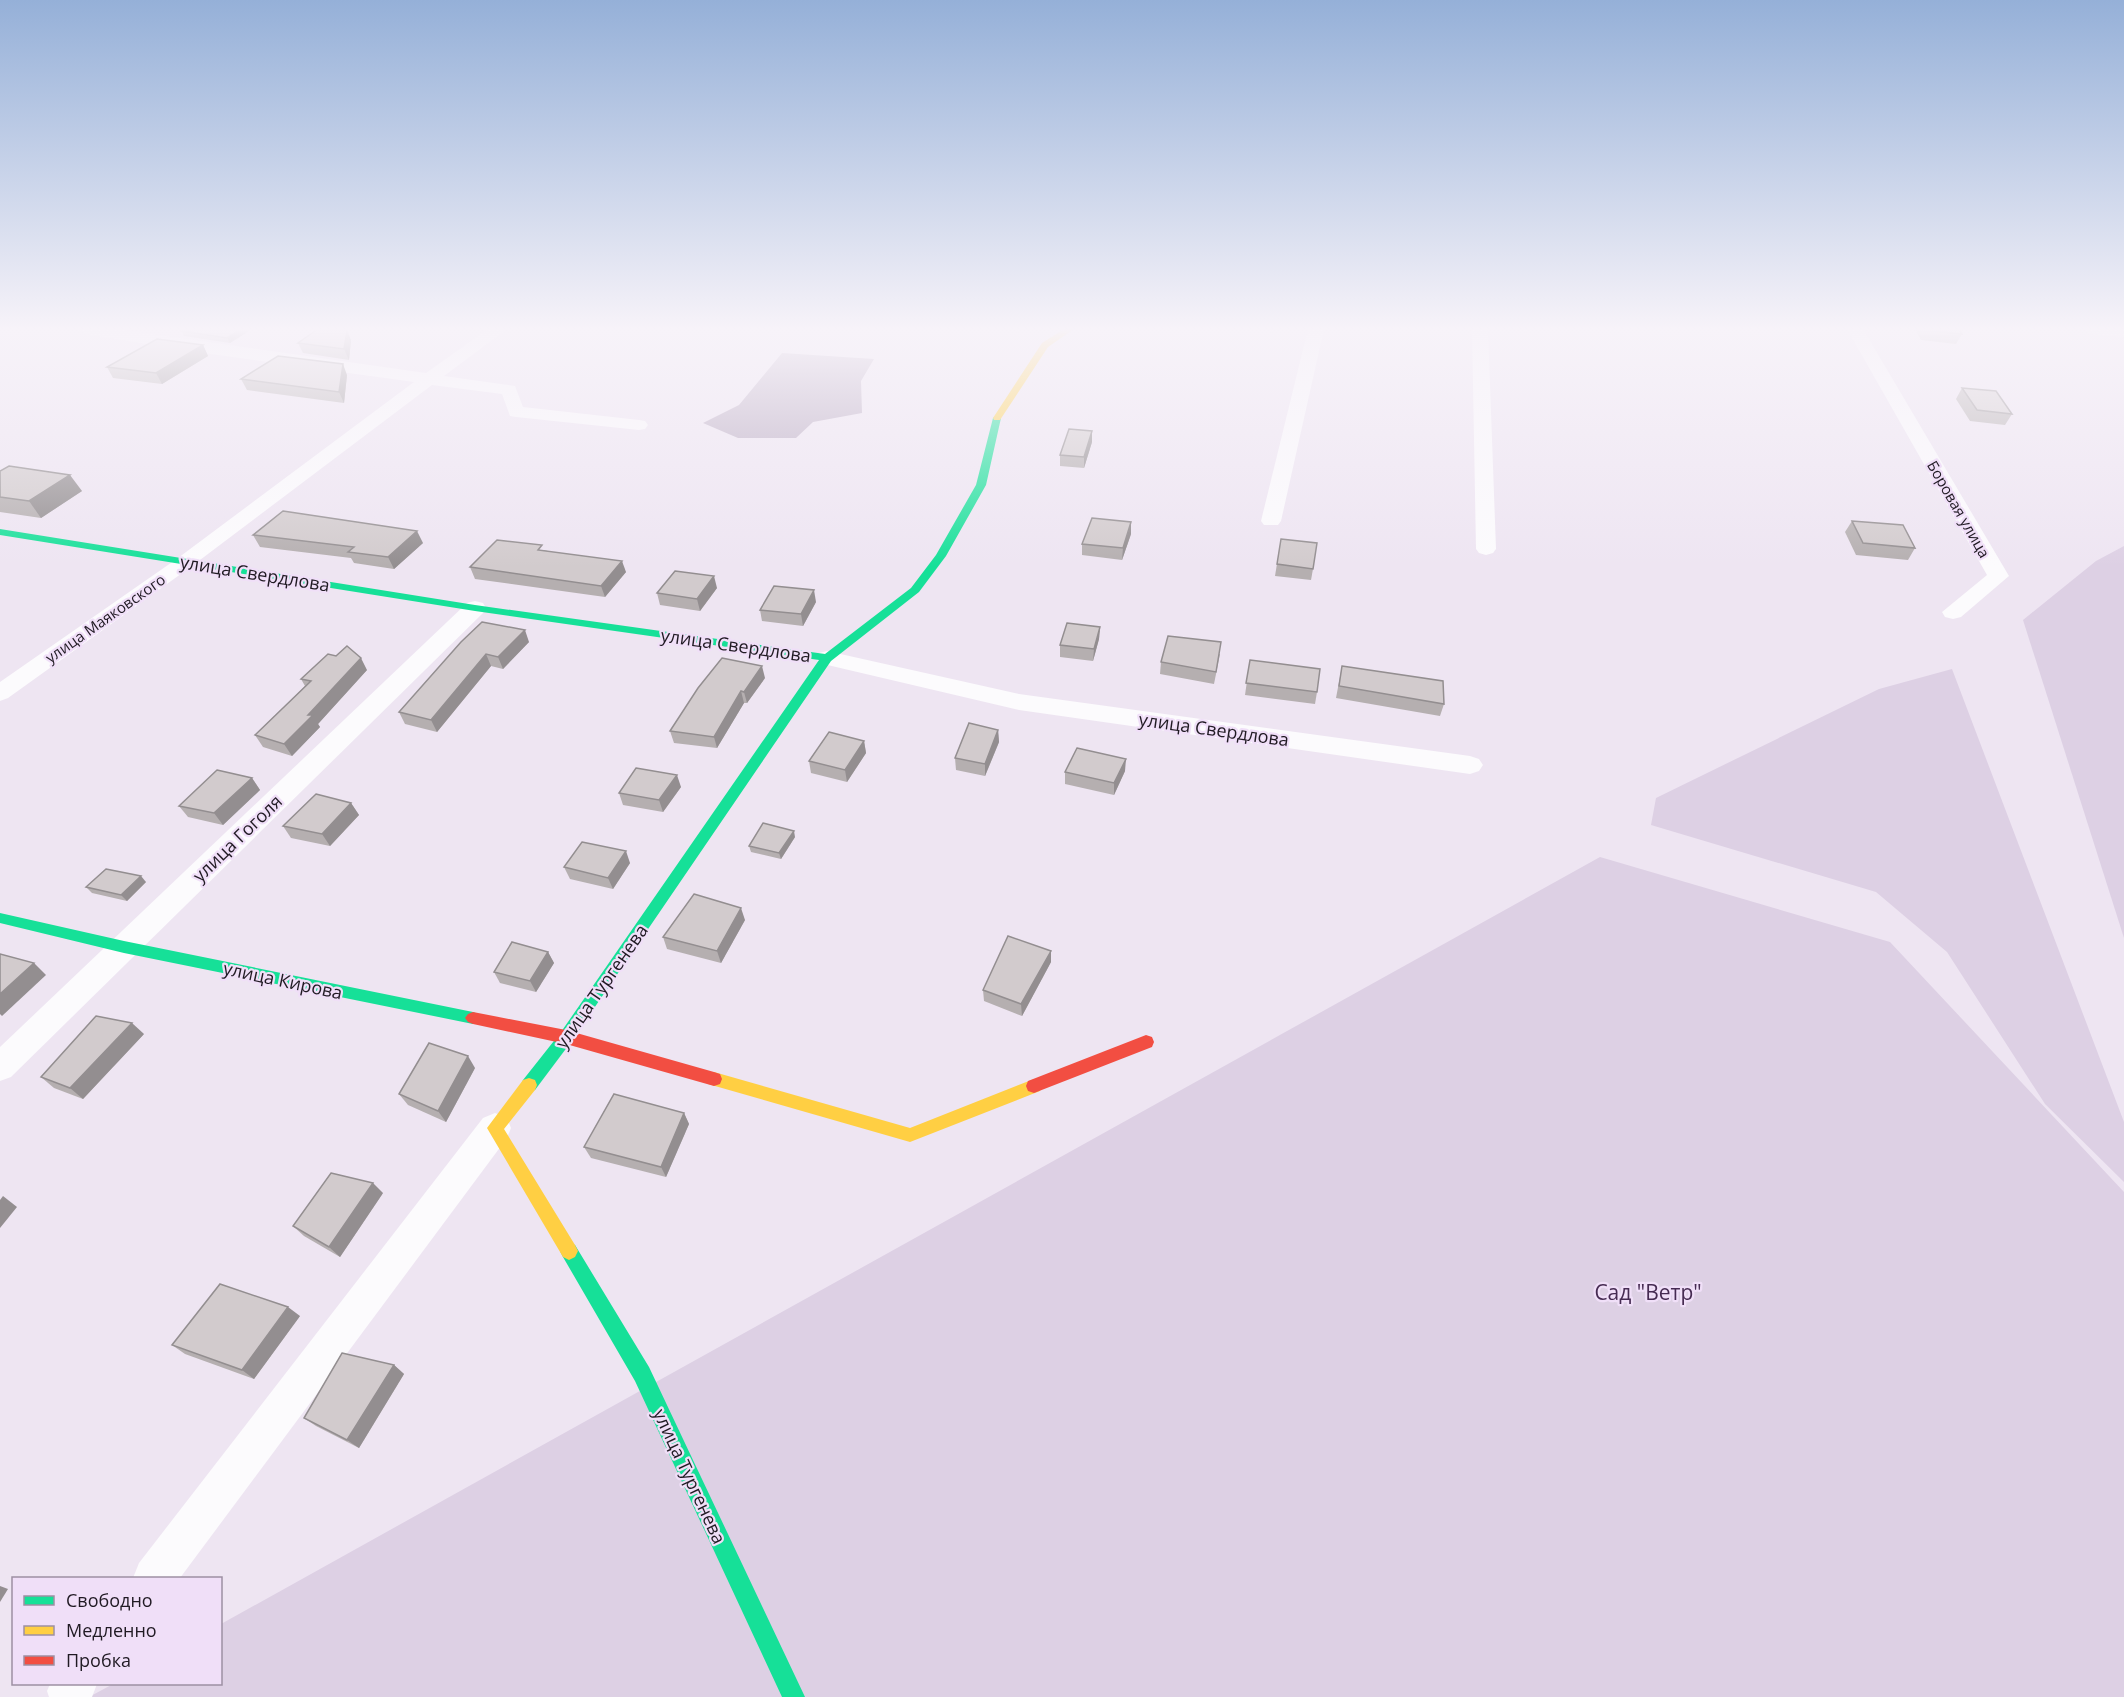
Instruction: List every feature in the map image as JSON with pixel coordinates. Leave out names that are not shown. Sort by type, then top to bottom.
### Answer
[{"type":"street","name":"улица Маяковского","points":[[0,693],[185,562],[390,408]]},
{"type":"street","points":[[515,408],[516,412],[639,425]]},
{"type":"street","name":"улица Тургенева","points":[[794,1697],[642,1374],[495,1128],[566,1037],[827,658],[915,590],[941,556],[981,485],[996,419],[1003,408]]},
{"type":"street","points":[[1272,521],[1298,408]]},
{"type":"street","points":[[1482,408],[1486,549]]},
{"type":"street","name":"Боровая улица","points":[[1901,408],[1998,576],[1953,612]]},
{"type":"street","name":"улица Свердлова","points":[[0,532],[475,608],[827,658],[1019,702],[1470,765]]},
{"type":"street","name":"улица Гоголя","points":[[0,1067],[475,608]]},
{"type":"street","name":"улица Кирова","points":[[0,918],[124,947],[566,1037],[910,1135],[1146,1042]]},
{"type":"street","points":[[155,1577],[495,1128]]},
{"type":"green space","points":[[2124,546],[2124,938],[2023,620],[2096,561]]},
{"type":"green space","points":[[1952,669],[2124,1122],[2124,1182],[2045,1104],[1947,952],[1876,892],[1651,825],[1656,798],[1879,689]]},
{"type":"green space","name":"Сад \"Ветр\"","points":[[1600,857],[1890,942],[2124,1192],[2124,1697],[89,1697],[111,1685],[222,1685],[222,1623]]},
{"type":"shaded area","points":[[733,408],[862,408],[862,413],[813,422],[796,438],[738,438],[703,423]]},
{"type":"building","points":[[1976,408],[2008,408],[2012,414]]},
{"type":"building","points":[[1069,429],[1092,431],[1084,457],[1060,455]]},
{"type":"building","points":[[9,466],[70,475],[29,501],[0,497],[0,471]]},
{"type":"building","points":[[283,511],[417,531],[388,557],[348,552],[354,547],[253,535]]},
{"type":"building","points":[[1092,518],[1131,522],[1123,548],[1082,544]]},
{"type":"building","points":[[1852,521],[1903,525],[1915,548],[1863,543]]},
{"type":"building","points":[[1281,539],[1317,543],[1313,569],[1277,564]]},
{"type":"building","points":[[497,540],[542,545],[538,550],[622,561],[601,586],[470,567]]},
{"type":"building","points":[[675,571],[714,576],[697,599],[657,593]]},
{"type":"building","points":[[774,586],[814,590],[801,614],[760,610]]},
{"type":"building","points":[[482,622],[525,630],[498,657],[486,654],[431,720],[399,712],[461,642]]},
{"type":"building","points":[[1067,623],[1100,627],[1094,649],[1060,645]]},
{"type":"building","points":[[1168,636],[1221,642],[1216,672],[1161,662]]},
{"type":"building","points":[[347,646],[361,658],[308,715],[313,715],[284,744],[255,735],[311,681],[301,679],[328,654],[336,656]]},
{"type":"building","points":[[722,658],[762,666],[744,692],[741,691],[714,737],[670,731],[698,688]]},
{"type":"building","points":[[1250,660],[1320,669],[1317,692],[1246,683]]},
{"type":"building","points":[[1342,666],[1443,681],[1444,704],[1339,686]]},
{"type":"building","points":[[969,723],[998,730],[985,764],[955,758]]},
{"type":"building","points":[[829,732],[864,741],[845,770],[809,761]]},
{"type":"building","points":[[1077,748],[1126,759],[1114,783],[1065,772]]},
{"type":"building","points":[[636,768],[677,775],[659,800],[619,793]]},
{"type":"building","points":[[217,770],[252,778],[214,813],[179,806]]},
{"type":"building","points":[[316,794],[351,803],[322,834],[283,826]]},
{"type":"building","points":[[763,823],[794,831],[779,853],[749,846]]},
{"type":"building","points":[[582,842],[626,851],[608,878],[564,867]]},
{"type":"building","points":[[106,869],[141,876],[121,895],[86,887]]},
{"type":"building","points":[[694,894],[741,908],[717,951],[663,937]]},
{"type":"building","points":[[1008,936],[1051,951],[1021,1004],[983,990]]},
{"type":"building","points":[[512,942],[548,952],[530,981],[494,972]]},
{"type":"building","points":[[0,954],[34,963],[0,994]]},
{"type":"building","points":[[96,1016],[132,1023],[70,1088],[41,1077]]},
{"type":"building","points":[[429,1043],[468,1056],[438,1111],[399,1094]]},
{"type":"building","points":[[614,1094],[684,1113],[661,1167],[584,1147]]},
{"type":"building","points":[[331,1173],[373,1183],[329,1247],[293,1226]]},
{"type":"building","points":[[220,1284],[288,1307],[242,1370],[172,1345]]},
{"type":"building","points":[[342,1353],[394,1365],[347,1440],[304,1418]]},
{"type":"traffic: fast","points":[[529,1085],[566,1037],[827,658],[915,590],[941,556],[981,485],[997,418]]},
{"type":"traffic: fast","points":[[0,532],[475,608],[827,658]]},
{"type":"traffic: fast","points":[[0,918],[124,947],[473,1018]]},
{"type":"traffic: fast","points":[[569,1251],[642,1374],[794,1697]]},
{"type":"traffic: slow","points":[[997,418],[1003,408]]},
{"type":"traffic: slow","points":[[714,1079],[910,1135],[1034,1086]]},
{"type":"traffic: slow","points":[[529,1085],[495,1128],[569,1251]]},
{"type":"traffic: jam","points":[[473,1018],[566,1037],[714,1079]]},
{"type":"traffic: jam","points":[[1034,1086],[1146,1042]]}]
